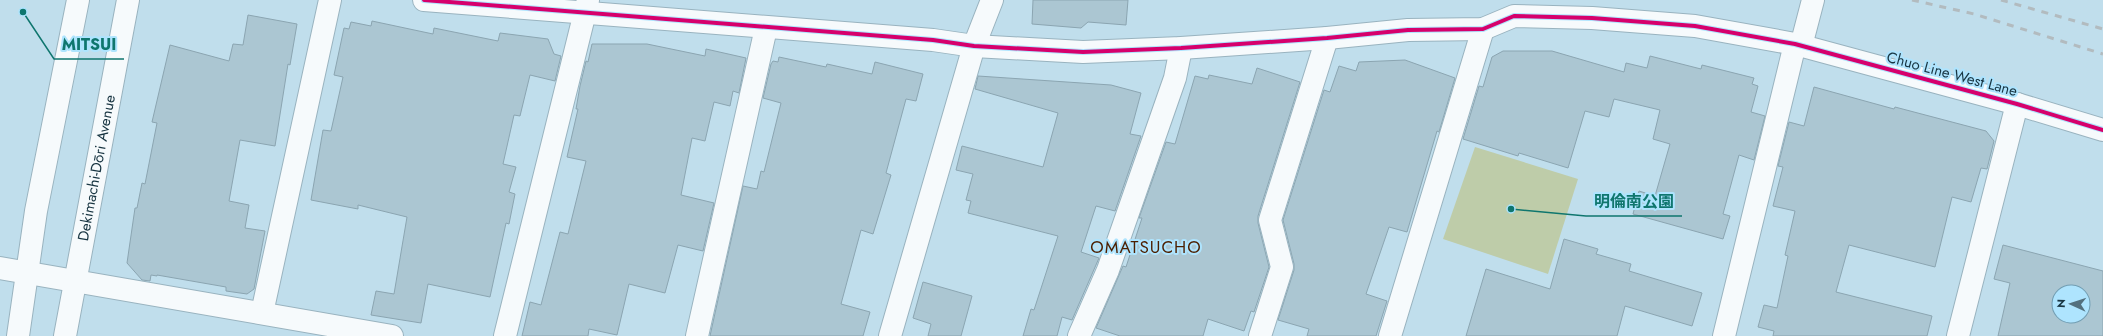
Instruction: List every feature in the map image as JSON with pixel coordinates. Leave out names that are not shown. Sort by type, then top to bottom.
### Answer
[{"type":"street","points":[[18,336],[36,211],[78,0]]},
{"type":"street","name":"Dekimachi-Dōri Avenue","points":[[65,336],[74,280],[128,0]]},
{"type":"street","points":[[262,313],[330,0]]},
{"type":"street","points":[[424,0],[586,6],[766,28],[933,40],[974,46],[1083,52],[1181,48],[1327,38],[1408,30],[1483,28],[1513,8]]},
{"type":"street","points":[[890,336],[974,46],[992,0]]},
{"type":"street","points":[[1724,336],[1798,45],[1813,1]]},
{"type":"street","points":[[505,336],[586,6]]},
{"type":"street","name":"Chuo Line West Lane","points":[[1513,8],[1592,18],[1695,26],[1798,45],[2017,104],[2103,130]]},
{"type":"street","points":[[697,336],[766,28]]},
{"type":"street","points":[[1390,336],[1483,28]]},
{"type":"street","points":[[1260,336],[1282,267],[1270,220],[1327,38]]},
{"type":"street","points":[[1079,336],[1108,270],[1175,78],[1181,48]]},
{"type":"street","points":[[1958,336],[2017,104]]},
{"type":"street","points":[[0,268],[392,336]]},
{"type":"green space","points":[[1475,147],[1578,179],[1548,274],[1443,239]]},
{"type":"building","points":[[1033,0],[1128,0],[1126,25],[1088,22],[1081,28],[1032,24]]},
{"type":"building","points":[[248,15],[297,24],[290,65],[288,64],[275,146],[240,140],[229,201],[249,205],[245,228],[265,231],[254,289],[247,294],[226,291],[226,287],[157,275],[151,275],[150,281],[142,280],[127,263],[135,208],[137,208],[142,183],[145,184],[157,123],[152,122],[170,45],[229,61],[233,44],[243,45]]},
{"type":"building","points":[[372,21],[433,34],[434,28],[498,41],[500,33],[548,39],[554,54],[561,56],[555,81],[530,75],[520,116],[514,115],[503,164],[516,167],[509,192],[515,194],[509,224],[506,223],[490,297],[428,284],[421,323],[371,315],[376,291],[394,294],[407,217],[358,205],[358,209],[311,200],[323,130],[331,131],[343,77],[334,75],[344,28],[349,29],[351,22],[371,26]]},
{"type":"building","points":[[592,44],[647,44],[705,56],[706,49],[746,58],[739,93],[733,91],[730,106],[714,102],[705,141],[692,138],[681,195],[714,203],[703,251],[678,245],[665,293],[629,284],[617,335],[589,329],[588,336],[522,336],[530,302],[541,305],[560,232],[568,234],[586,161],[567,157],[578,109],[576,109],[580,86]]},
{"type":"building","points":[[1503,51],[1552,51],[1624,72],[1626,63],[1647,68],[1650,56],[1701,69],[1702,65],[1754,78],[1752,84],[1758,86],[1751,112],[1765,116],[1754,160],[1739,155],[1723,214],[1730,216],[1723,239],[1633,214],[1639,191],[1655,196],[1670,144],[1653,139],[1660,110],[1614,99],[1609,117],[1585,111],[1568,168],[1519,153],[1518,156],[1463,139],[1479,86],[1483,87],[1492,57]]},
{"type":"building","points":[[779,57],[826,67],[827,64],[872,74],[875,62],[923,74],[916,101],[906,99],[886,173],[891,175],[873,234],[861,230],[841,304],[870,312],[863,336],[710,336],[743,186],[757,189],[761,171],[764,172],[781,103],[763,98],[771,64],[773,61],[778,62]]},
{"type":"building","points":[[1405,60],[1455,78],[1439,132],[1437,131],[1407,232],[1389,227],[1366,294],[1387,301],[1376,336],[1307,336],[1309,329],[1278,320],[1294,270],[1294,264],[1283,220],[1324,90],[1330,92],[1339,66],[1356,71],[1359,62]]},
{"type":"building","points":[[1257,68],[1300,82],[1258,216],[1258,223],[1269,267],[1254,312],[1251,311],[1244,331],[1208,319],[1203,336],[1120,336],[1096,328],[1123,266],[1126,267],[1142,218],[1139,218],[1166,142],[1175,144],[1195,76],[1208,79],[1209,75],[1252,84]]},
{"type":"building","points":[[978,76],[1111,85],[1141,93],[1130,134],[1141,136],[1115,211],[1096,206],[1081,252],[1099,258],[1072,320],[1062,317],[1057,336],[1023,336],[1031,309],[1034,310],[1058,236],[968,213],[971,201],[966,200],[973,174],[956,170],[962,146],[1043,167],[1058,113],[975,89]]},
{"type":"building","points":[[1814,87],[1894,109],[1895,107],[1986,131],[1994,141],[1987,169],[1981,168],[1971,202],[1952,197],[1935,267],[1849,245],[1836,292],[1932,316],[1927,336],[1773,336],[1774,331],[1758,327],[1764,305],[1777,308],[1788,256],[1785,255],[1795,211],[1773,206],[1783,167],[1778,166],[1789,122],[1804,126]]},
{"type":"building","points":[[1564,239],[1598,249],[1596,254],[1631,264],[1629,271],[1702,293],[1692,326],[1625,306],[1617,336],[1466,336],[1486,269],[1550,289]]},
{"type":"building","points":[[2003,245],[2103,271],[2103,336],[1998,336],[2010,283],[1994,279]]},
{"type":"building","points":[[923,282],[972,296],[961,336],[928,336],[931,324],[913,318]]},
{"type":"railway","points":[[1912,0],[1974,14],[2103,54]]},
{"type":"railway","points":[[2001,0],[2103,29]]},
{"type":"cycle path","points":[[424,0],[933,40],[974,46],[1083,52],[1181,48],[1327,38],[1408,30],[1483,29],[1514,16],[1592,18],[1695,26],[1795,44],[2017,104],[2103,130]]},
{"type":"place","name":"MITSUI","points":[[23,12]]},
{"type":"place","name":"明倫南公園","points":[[1511,209]]},
{"type":"district","name":"OMATSUCHO","points":[[1146,247]]}]
